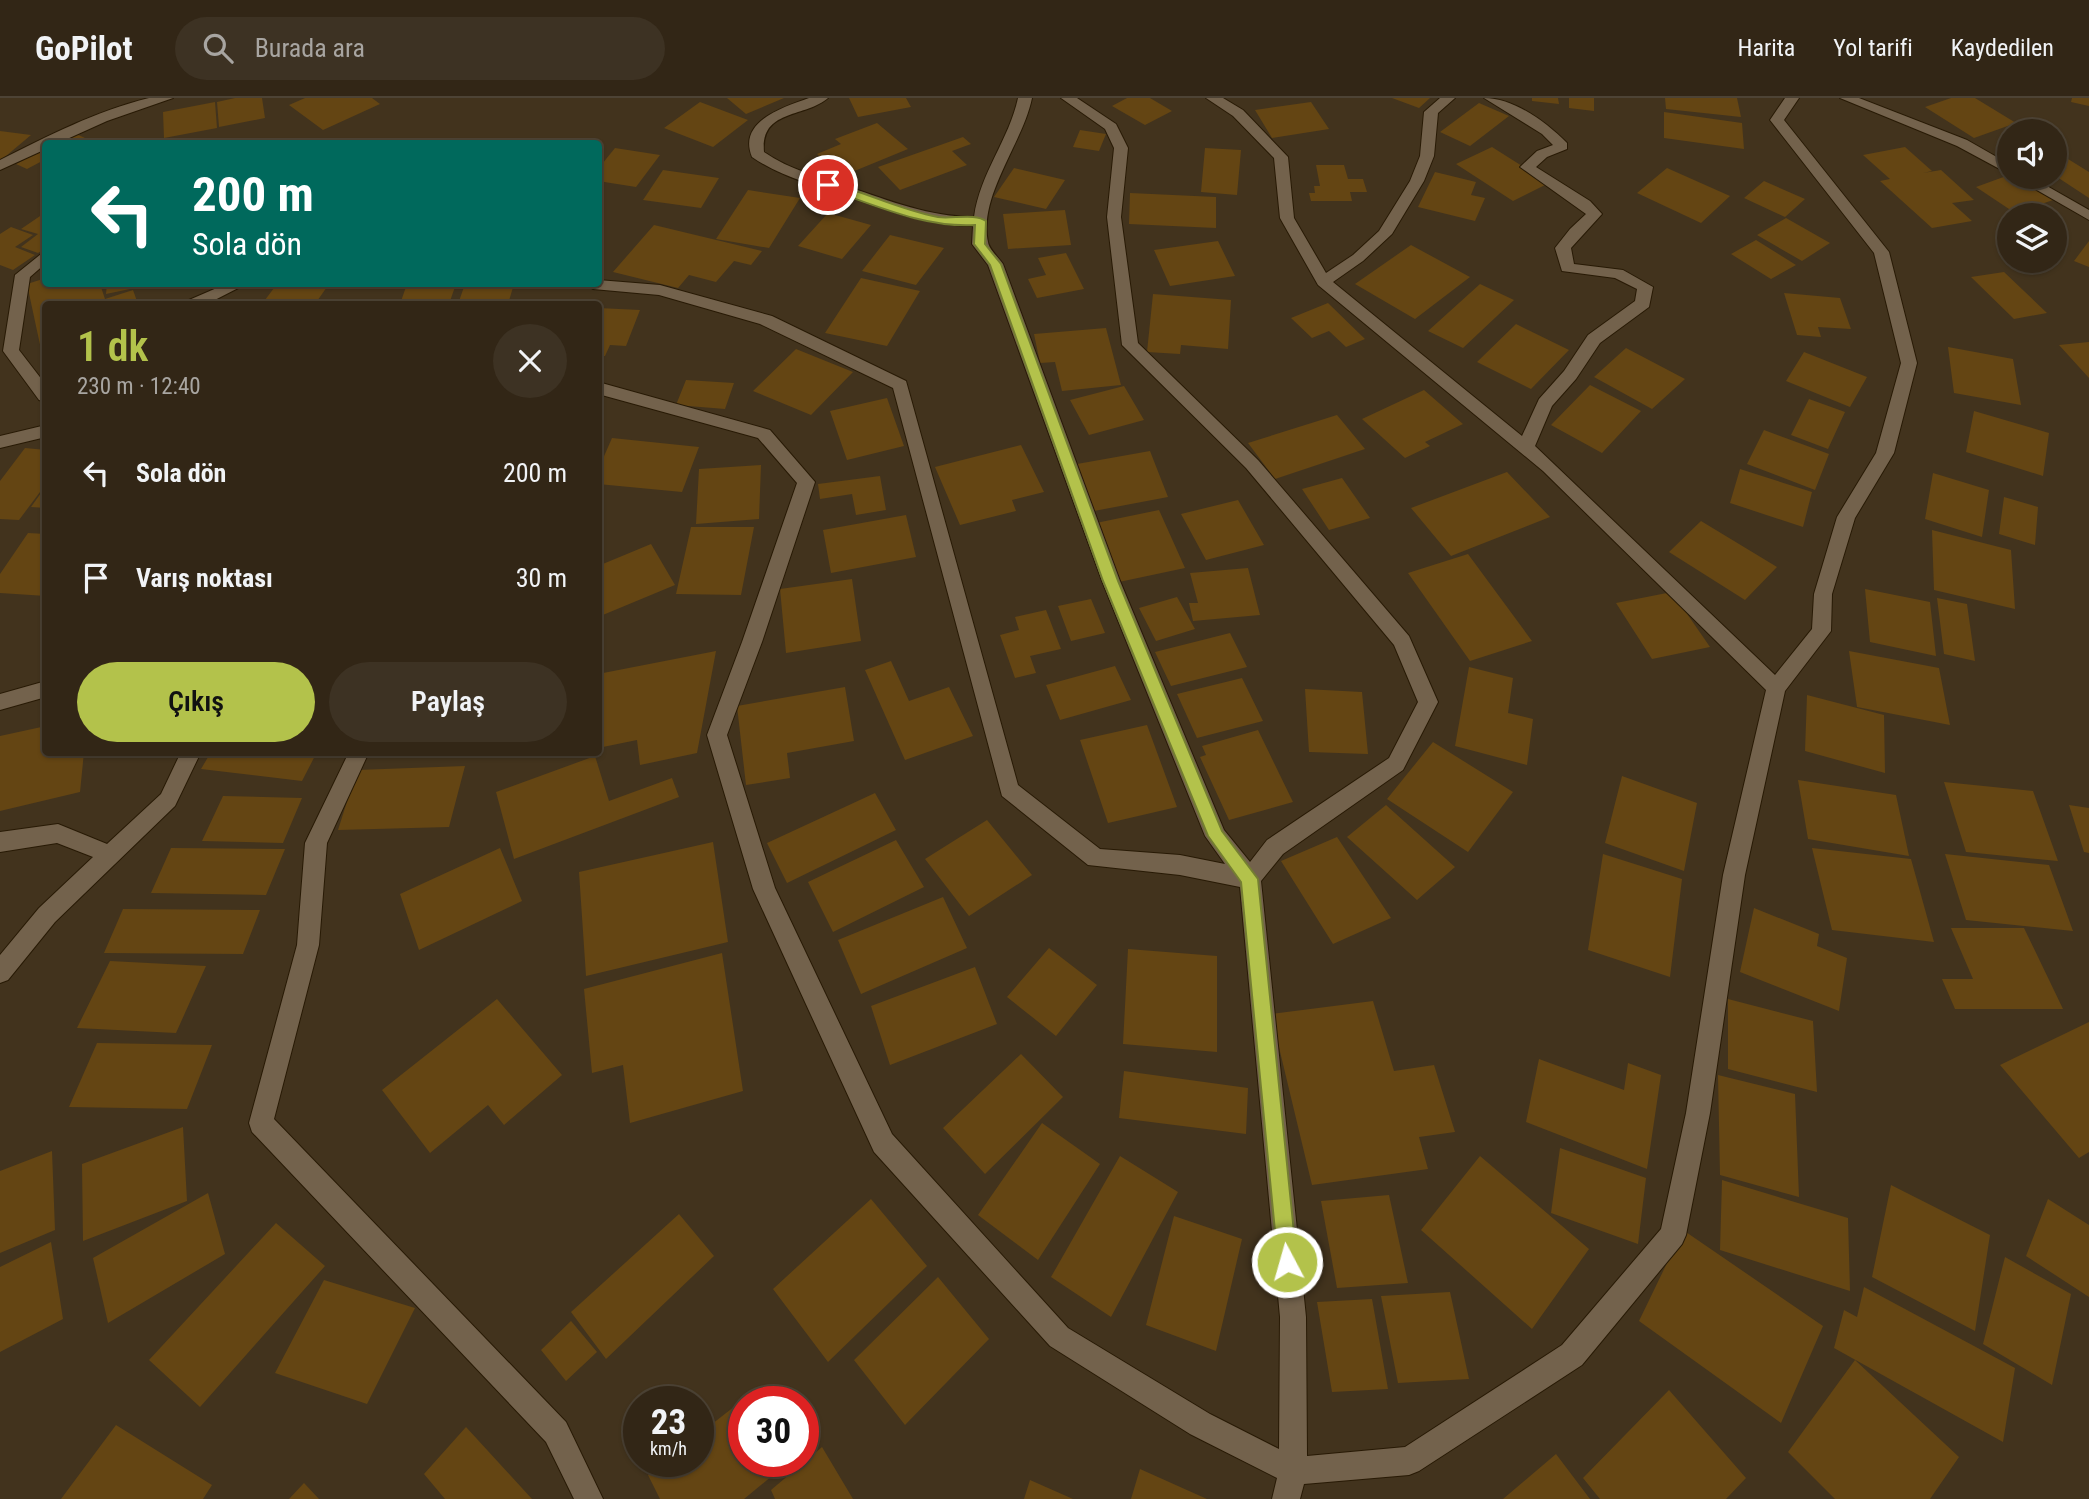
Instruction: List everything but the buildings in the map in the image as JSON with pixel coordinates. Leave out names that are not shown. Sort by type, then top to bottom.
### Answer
[{"type":"street","points":[[51,140],[136,104],[166,98]]},
{"type":"street","points":[[821,98],[787,110],[761,124],[756,134],[757,154],[792,174],[924,217],[951,223],[980,221]]},
{"type":"street","points":[[1025,98],[1021,120],[990,181],[980,221],[979,244],[995,264],[1111,581],[1216,836],[1250,879],[1293,1317],[1293,1471],[1286,1499]]},
{"type":"street","points":[[1068,98],[1111,127],[1121,148],[1114,217],[1130,345],[1252,464],[1402,641],[1428,702],[1396,764],[1275,847],[1250,879]]},
{"type":"street","points":[[1213,98],[1238,113],[1282,158],[1287,218],[1323,282],[1549,467],[1776,688]]},
{"type":"street","points":[[1323,282],[1358,258],[1385,234],[1417,181],[1427,156],[1431,112],[1448,98]]},
{"type":"street","points":[[1491,98],[1547,131],[1562,146],[1542,154],[1527,167],[1585,204],[1595,215],[1575,232],[1563,248],[1567,268],[1618,273],[1645,287],[1643,303],[1594,339],[1570,375],[1545,403],[1525,448]]},
{"type":"street","points":[[602,389],[764,434],[806,482],[752,642],[717,735],[764,889],[883,1143],[1059,1337],[1200,1424],[1293,1471],[1409,1461],[1572,1355],[1673,1235],[1698,1113],[1734,875],[1776,688],[1821,631],[1823,594],[1846,517],[1885,453],[1909,363],[1881,252],[1777,120],[1792,98]]},
{"type":"street","points":[[1847,98],[1962,143],[1997,163]]},
{"type":"street","points":[[0,166],[42,145]]},
{"type":"street","points":[[2042,189],[2089,216]]},
{"type":"street","points":[[42,258],[23,275],[11,351],[42,392]]},
{"type":"street","points":[[602,285],[660,290],[765,320],[900,386],[1009,790],[1096,858],[1180,865],[1250,879]]},
{"type":"street","points":[[202,301],[232,287]]},
{"type":"street","points":[[0,442],[42,432]]},
{"type":"street","points":[[0,702],[42,690]]},
{"type":"street","points":[[0,972],[47,915],[168,800],[189,756]]},
{"type":"street","points":[[357,756],[316,842],[308,945],[261,1123],[556,1432],[589,1499]]},
{"type":"street","points":[[0,842],[58,834],[111,855]]},
{"type":"route","points":[[828,185],[924,217],[951,223],[980,221],[979,244],[995,264],[1111,581],[1216,836],[1250,879],[1287,1262]]}]
